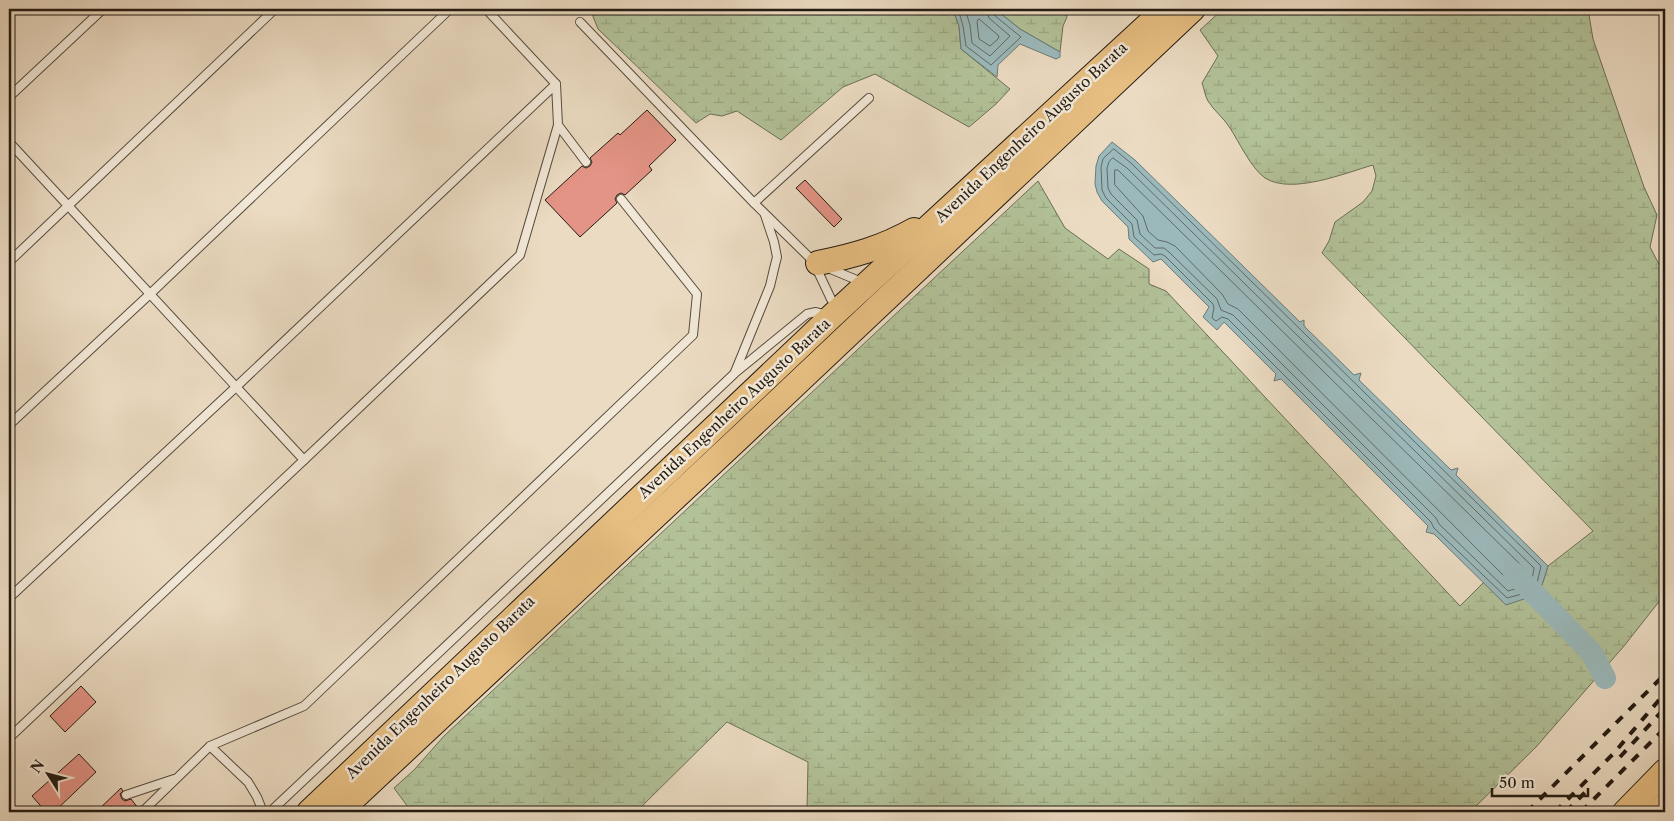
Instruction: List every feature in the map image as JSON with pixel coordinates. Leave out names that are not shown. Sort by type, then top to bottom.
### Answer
[{"type":"main road","name":"Avenida Engenheiro Augusto Barata","points":[[875,293],[940,217],[1165,9]]},
{"type":"main road","name":"Avenida Engenheiro Augusto Barata","points":[[309,812],[845,317],[875,293],[1193,9]]},
{"type":"main road","points":[[815,262],[848,258],[890,243],[940,217]]},
{"type":"main road","name":"Avenida Engenheiro Augusto Barata","points":[[339,812],[845,317]]},
{"type":"main road","points":[[1625,812],[1665,771]]},
{"type":"main road","points":[[1658,812],[1665,805]]},
{"type":"lane","points":[[9,97],[103,9]]},
{"type":"lane","points":[[9,262],[275,9]]},
{"type":"lane","points":[[9,425],[450,9]]},
{"type":"lane","points":[[9,738],[520,255],[558,125],[556,84],[486,9]]},
{"type":"lane","points":[[580,22],[754,203],[815,262],[875,293]]},
{"type":"lane","points":[[9,598],[236,387],[556,84]]},
{"type":"lane","points":[[754,203],[869,98]]},
{"type":"lane","points":[[558,125],[586,162]]},
{"type":"lane","points":[[9,142],[304,460]]},
{"type":"lane","points":[[142,812],[210,746],[304,706],[693,335],[697,294],[621,199]]},
{"type":"lane","points":[[735,373],[770,286],[776,263],[777,256],[774,242],[764,213]]},
{"type":"lane","points":[[815,262],[831,299],[845,317]]},
{"type":"lane","points":[[270,812],[735,373],[807,314],[821,312],[845,317]]},
{"type":"lane","points":[[210,746],[248,782],[263,812]]},
{"type":"lane","points":[[126,795],[177,778]]},
{"type":"green space","points":[[590,9],[953,9],[959,26],[961,49],[1010,89],[969,127],[875,74],[843,87],[781,140],[737,111],[722,116],[710,114],[696,123],[598,29]]},
{"type":"green space","points":[[995,9],[1065,9],[1067,17],[1063,26],[1060,52],[1020,29]]},
{"type":"green space","points":[[1223,9],[1588,9],[1593,39],[1644,187],[1657,215],[1650,247],[1665,276],[1665,594],[1624,646],[1536,747],[1470,812],[807,812],[808,762],[727,722],[636,812],[404,812],[408,807],[394,788],[414,770],[444,736],[1038,181],[1065,228],[1108,259],[1119,249],[1149,269],[1149,284],[1166,291],[1460,606],[1484,582],[1506,604],[1542,585],[1548,566],[1593,531],[1322,253],[1329,241],[1335,222],[1363,202],[1372,191],[1376,176],[1373,165],[1319,181],[1289,184],[1276,183],[1265,178],[1250,161],[1228,124],[1208,101],[1202,83],[1218,56],[1200,30]]},
{"type":"water","points":[[953,9],[995,9],[1020,29],[1060,52],[1060,57],[1056,59],[1020,44],[998,65],[997,77],[961,49],[959,26]]},
{"type":"water","points":[[1112,142],[1135,160],[1300,322],[1304,320],[1304,326],[1354,375],[1361,373],[1359,380],[1451,470],[1458,468],[1456,475],[1548,566],[1542,585],[1536,595],[1506,605],[1434,534],[1426,532],[1428,526],[1281,379],[1274,381],[1276,374],[1224,322],[1217,330],[1203,317],[1209,307],[1161,259],[1153,262],[1129,239],[1128,227],[1102,201],[1095,184],[1096,166],[1099,156]]},
{"type":"building","points":[[647,110],[676,140],[649,166],[652,170],[625,195],[621,193],[617,195],[615,199],[617,203],[580,237],[545,200],[582,166],[586,168],[590,166],[592,162],[590,158],[618,133],[620,135]]},
{"type":"building","points":[[805,180],[842,219],[834,227],[796,188]]},
{"type":"building","points":[[81,686],[96,702],[65,732],[50,716]]},
{"type":"building","points":[[79,754],[96,772],[54,812],[46,812],[32,796]]},
{"type":"building","points":[[121,788],[123,791],[120,794],[122,799],[125,801],[131,799],[138,808],[136,812],[96,812]]},
{"type":"waterway","points":[[1514,573],[1592,653],[1605,678]]},
{"type":"railway","points":[[1527,812],[1665,674]]},
{"type":"railway","points":[[1555,812],[1614,753],[1665,693]]},
{"type":"railway","points":[[1620,757],[1665,708]]},
{"type":"railway","points":[[1581,812],[1665,728]]},
{"type":"railway","points":[[1566,812],[1590,787]]}]
